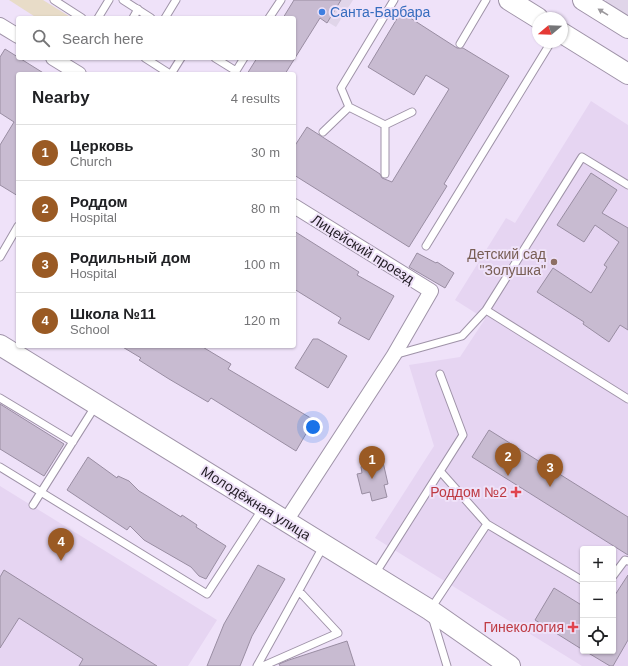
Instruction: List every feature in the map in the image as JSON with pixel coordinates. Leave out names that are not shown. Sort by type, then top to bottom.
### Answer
[{"type":"street","points":[[509,0],[532,14]]},
{"type":"street","points":[[583,0],[628,28]]},
{"type":"street","points":[[0,25],[16,35]]},
{"type":"street","points":[[568,37],[628,74]]},
{"type":"street","points":[[56,60],[76,72]]},
{"type":"street","name":"Лицейский проезд","points":[[296,207],[431,291],[394,355]]},
{"type":"street","name":"Молодёжная улица","points":[[0,345],[430,610],[510,666]]},
{"type":"street","points":[[286,521],[394,355]]},
{"type":"lane","points":[[54,0],[79,16]]},
{"type":"lane","points":[[99,16],[109,0]]},
{"type":"lane","points":[[123,0],[148,16]]},
{"type":"lane","points":[[166,16],[176,0]]},
{"type":"lane","points":[[270,16],[281,0]]},
{"type":"lane","points":[[386,125],[349,107],[341,88],[394,0]]},
{"type":"lane","points":[[460,44],[486,0]]},
{"type":"lane","points":[[134,16],[138,9]]},
{"type":"lane","points":[[426,246],[547,48]]},
{"type":"lane","points":[[148,60],[167,72]]},
{"type":"lane","points":[[171,72],[180,60]]},
{"type":"lane","points":[[218,60],[236,71],[243,60]]},
{"type":"lane","points":[[323,132],[349,107]]},
{"type":"lane","points":[[386,125],[412,112]]},
{"type":"lane","points":[[385,174],[386,125]]},
{"type":"lane","points":[[394,355],[462,336],[486,310],[582,157],[628,186]]},
{"type":"lane","points":[[0,257],[16,229]]},
{"type":"lane","points":[[486,310],[628,399]]},
{"type":"lane","points":[[374,575],[463,435],[440,374]]},
{"type":"lane","points":[[0,398],[72,442]]},
{"type":"lane","points":[[33,505],[96,405]]},
{"type":"lane","points":[[0,467],[40,493],[207,594],[264,508]]},
{"type":"lane","points":[[440,471],[487,524],[580,579]]},
{"type":"lane","points":[[447,666],[430,610],[487,524]]},
{"type":"lane","points":[[257,666],[324,545]]},
{"type":"lane","points":[[616,572],[625,560],[628,561]]},
{"type":"lane","points":[[264,666],[338,633],[299,591]]},
{"type":"shaded area","points":[[9,0],[43,0],[69,16],[34,16]]},
{"type":"shaded area","name":"Санта-Барбара","points":[[295,0],[353,0],[336,27],[294,2]]},
{"type":"shaded area","points":[[606,0],[628,0],[628,17],[605,2]]},
{"type":"shaded area","name":"Роддом №2","points":[[591,101],[628,125],[628,666],[582,666],[375,538],[434,446],[409,365],[460,357],[485,319],[455,300],[506,218],[515,223]]},
{"type":"shaded area","points":[[0,486],[217,620],[188,666],[0,666]]},
{"type":"building","points":[[294,0],[341,0],[327,23],[320,18],[296,56],[296,16],[284,16]]},
{"type":"building","points":[[401,12],[457,48],[463,48],[509,76],[444,184],[447,186],[409,247],[296,176],[296,144],[307,127],[380,174],[382,178],[392,182],[449,89],[426,75],[414,95],[368,67]]},
{"type":"building","points":[[5,49],[16,56],[16,60],[23,60],[42,72],[16,72],[16,195],[0,185],[0,145],[14,122],[0,113],[0,57]]},
{"type":"building","points":[[256,60],[294,60],[286,72],[248,72]]},
{"type":"building","points":[[591,173],[617,190],[602,213],[628,228],[628,330],[620,325],[609,342],[583,324],[584,322],[537,292],[553,268],[591,293],[607,267],[604,265],[619,242],[595,225],[584,242],[557,225]]},
{"type":"building","points":[[296,232],[359,272],[357,275],[394,296],[369,340],[338,323],[341,318],[296,290]]},
{"type":"building","points":[[417,253],[436,263],[437,262],[454,273],[445,288],[409,267]]},
{"type":"building","points":[[313,339],[318,339],[347,356],[328,388],[295,368]]},
{"type":"building","points":[[124,348],[204,348],[231,364],[228,369],[314,420],[296,451],[211,398],[208,402],[169,379],[139,360],[141,358]]},
{"type":"building","points":[[0,404],[64,444],[44,476],[0,449]]},
{"type":"building","points":[[489,430],[628,517],[628,555],[616,546],[614,546],[472,457]]},
{"type":"building","points":[[369,451],[383,462],[388,484],[384,485],[387,497],[372,501],[370,492],[362,494],[357,474],[362,473],[361,467]]},
{"type":"building","points":[[88,457],[117,478],[118,476],[129,481],[139,491],[181,517],[182,515],[197,525],[196,527],[226,546],[206,579],[199,576],[191,567],[144,540],[130,526],[127,530],[67,490]]},
{"type":"building","points":[[258,565],[285,579],[252,636],[240,666],[207,666],[224,624]]},
{"type":"building","points":[[4,570],[157,666],[79,666],[83,659],[19,618],[0,648],[0,577]]},
{"type":"building","points":[[628,575],[628,640],[613,666],[610,666],[590,654],[616,654],[616,593]]},
{"type":"building","points":[[554,588],[580,604],[580,648],[535,620]]},
{"type":"building","points":[[347,641],[355,666],[280,666],[279,664],[289,660]]},
{"type":"place","name":"Санта-Барбара","points":[[322,12]]},
{"type":"place","name":"Детский сад \"Золушка\"","points":[[554,262]]},
{"type":"place","name":"Роддом","points":[[508,476]]},
{"type":"place","name":"Церковь","points":[[372,479]]},
{"type":"place","name":"Родильный дом","points":[[550,487]]},
{"type":"place","name":"Роддом №2","points":[[516,492]]},
{"type":"place","name":"Школа №11","points":[[61,561]]},
{"type":"place","name":"Гинекология","points":[[573,627]]}]
